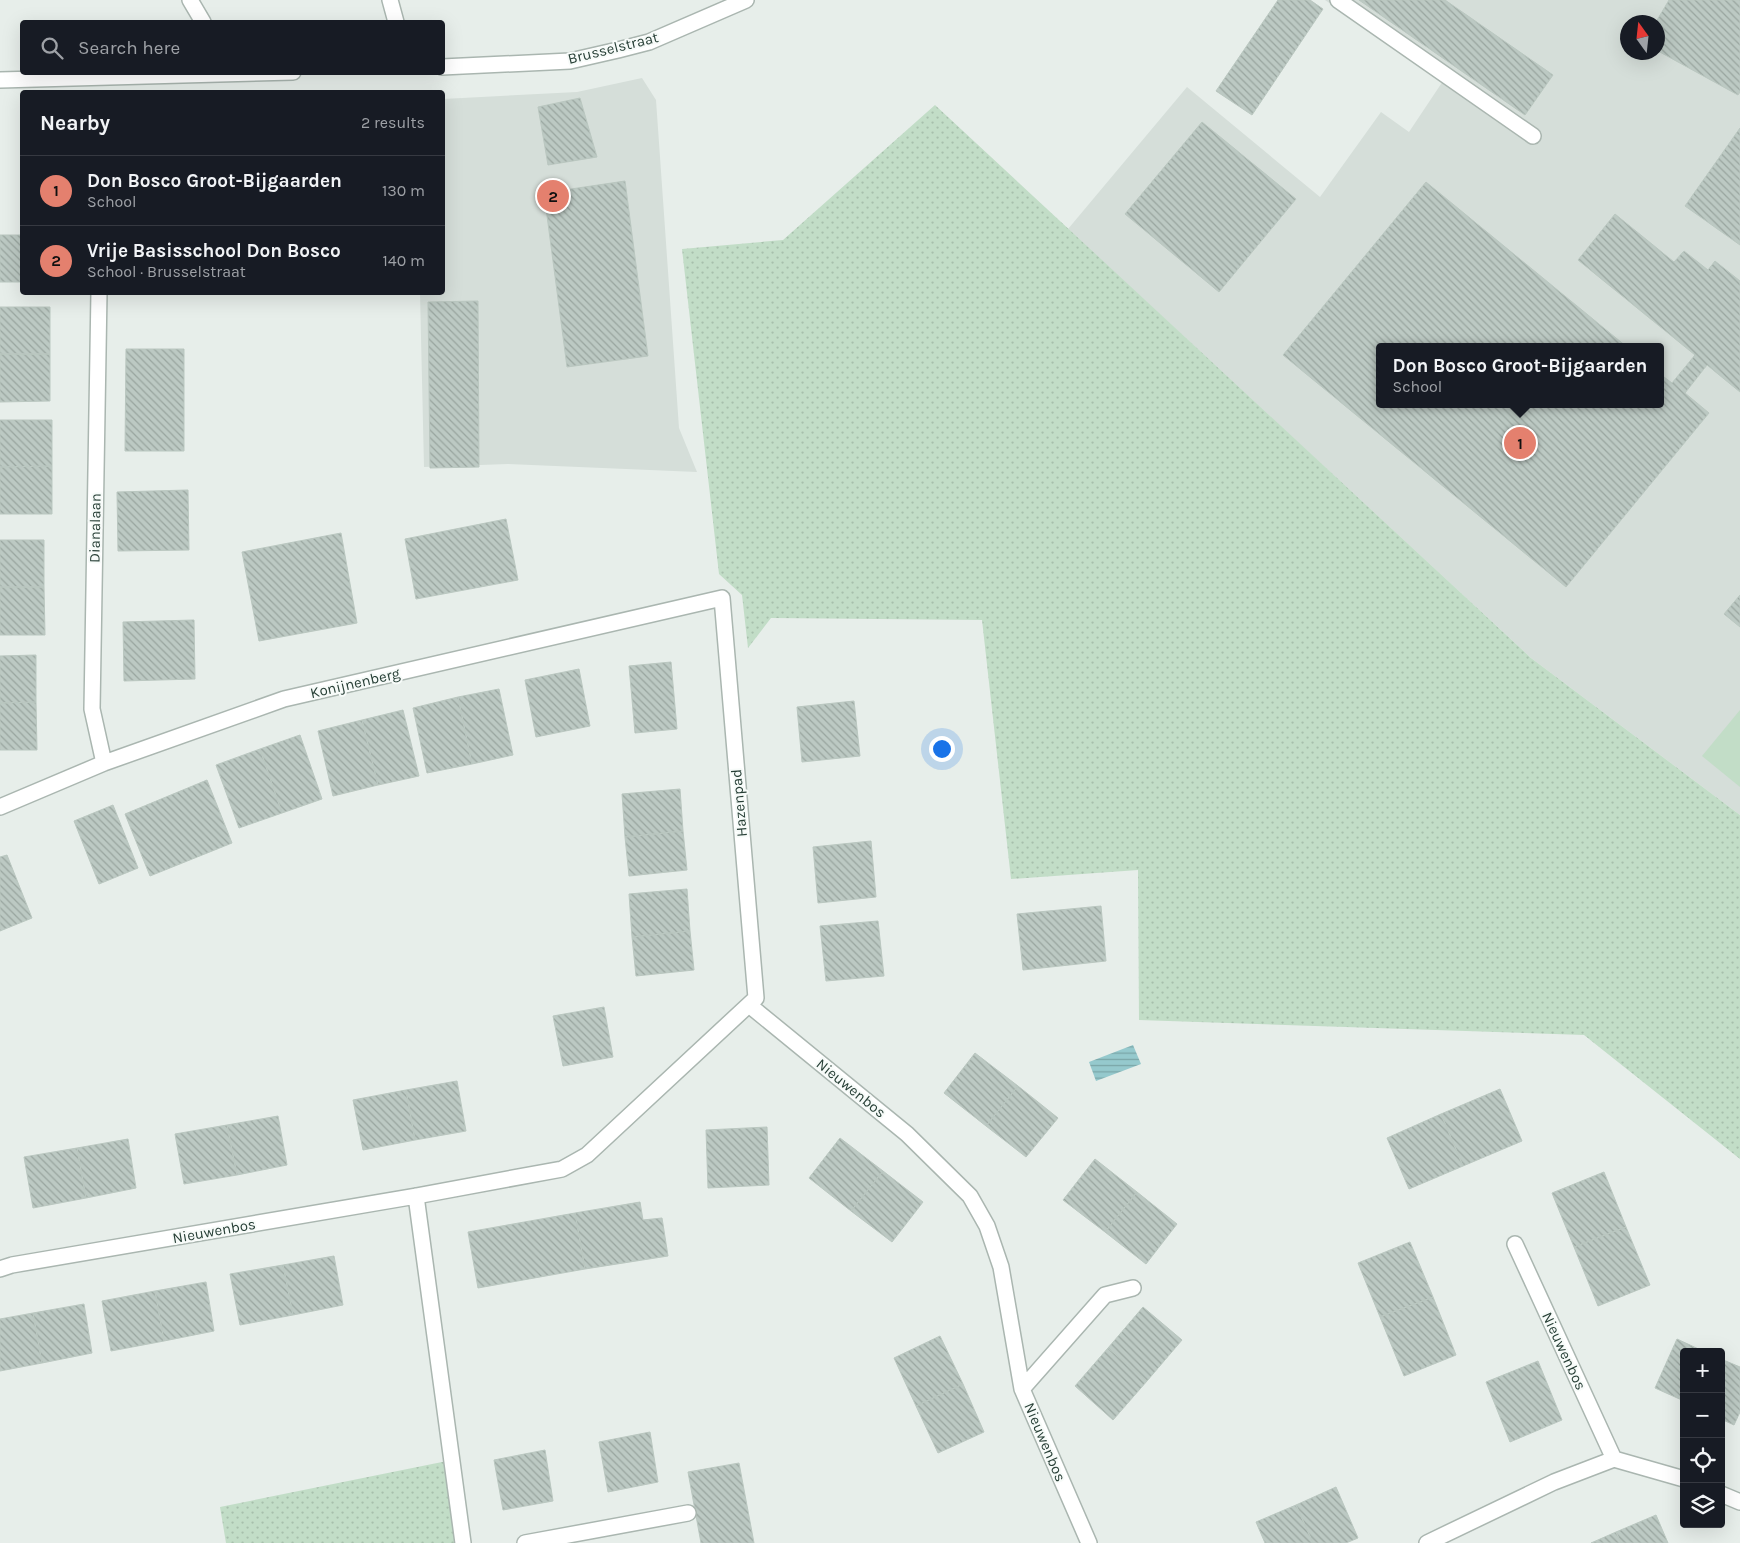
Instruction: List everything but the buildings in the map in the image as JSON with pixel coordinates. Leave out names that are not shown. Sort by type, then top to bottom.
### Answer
[{"type":"street","points":[[190,0],[202,20]]},
{"type":"street","points":[[390,0],[395,20]]},
{"type":"street","name":"Brusselstraat","points":[[445,67],[580,59],[649,42],[746,0]]},
{"type":"street","points":[[1338,0],[1533,136]]},
{"type":"street","points":[[0,80],[102,85],[211,75]]},
{"type":"street","name":"Dianalaan","points":[[99,295],[92,709],[104,763]]},
{"type":"street","name":"Konijnenberg","points":[[0,807],[104,763],[284,699],[722,598]]},
{"type":"street","name":"Hazenpad","points":[[722,598],[756,998],[749,1005]]},
{"type":"street","name":"Nieuwenbos","points":[[4,1265],[416,1196],[562,1169],[587,1155],[749,1005],[907,1134],[970,1196],[987,1226],[1001,1267],[1022,1388],[1089,1543]]},
{"type":"street","points":[[416,1196],[463,1543]]},
{"type":"street","name":"Nieuwenbos","points":[[1515,1244],[1614,1459]]},
{"type":"street","points":[[1022,1388],[1105,1295],[1134,1288]]},
{"type":"street","points":[[1427,1543],[1554,1482],[1614,1459],[1680,1478]]},
{"type":"street","points":[[1725,1496],[1740,1502]]},
{"type":"street","points":[[525,1543],[688,1513]]},
{"type":"shaded area","points":[[1325,0],[1740,0],[1740,815],[1531,658],[1068,229],[1187,87],[1320,197],[1381,112],[1409,132],[1443,81]]},
{"type":"shaded area","points":[[642,78],[656,100],[679,428],[697,472],[508,464],[424,467],[420,295],[445,295],[445,99],[577,92]]},
{"type":"green space","points":[[935,105],[1531,658],[1740,815],[1740,1159],[1584,1035],[1139,1020],[1138,870],[1011,879],[982,620],[771,618],[748,648],[742,595],[719,574],[682,249],[783,240]]},
{"type":"green space","points":[[1740,710],[1740,787],[1702,756]]},
{"type":"green space","points":[[452,1460],[463,1543],[226,1543],[220,1507]]},
{"type":"water","points":[[1133,1045],[1141,1064],[1096,1081],[1089,1062]]},
{"type":"place","name":"Vrije Basisschool Don Bosco","points":[[553,196]]},
{"type":"place","name":"Don Bosco Groot-Bijgaarden","points":[[1520,443]]}]
